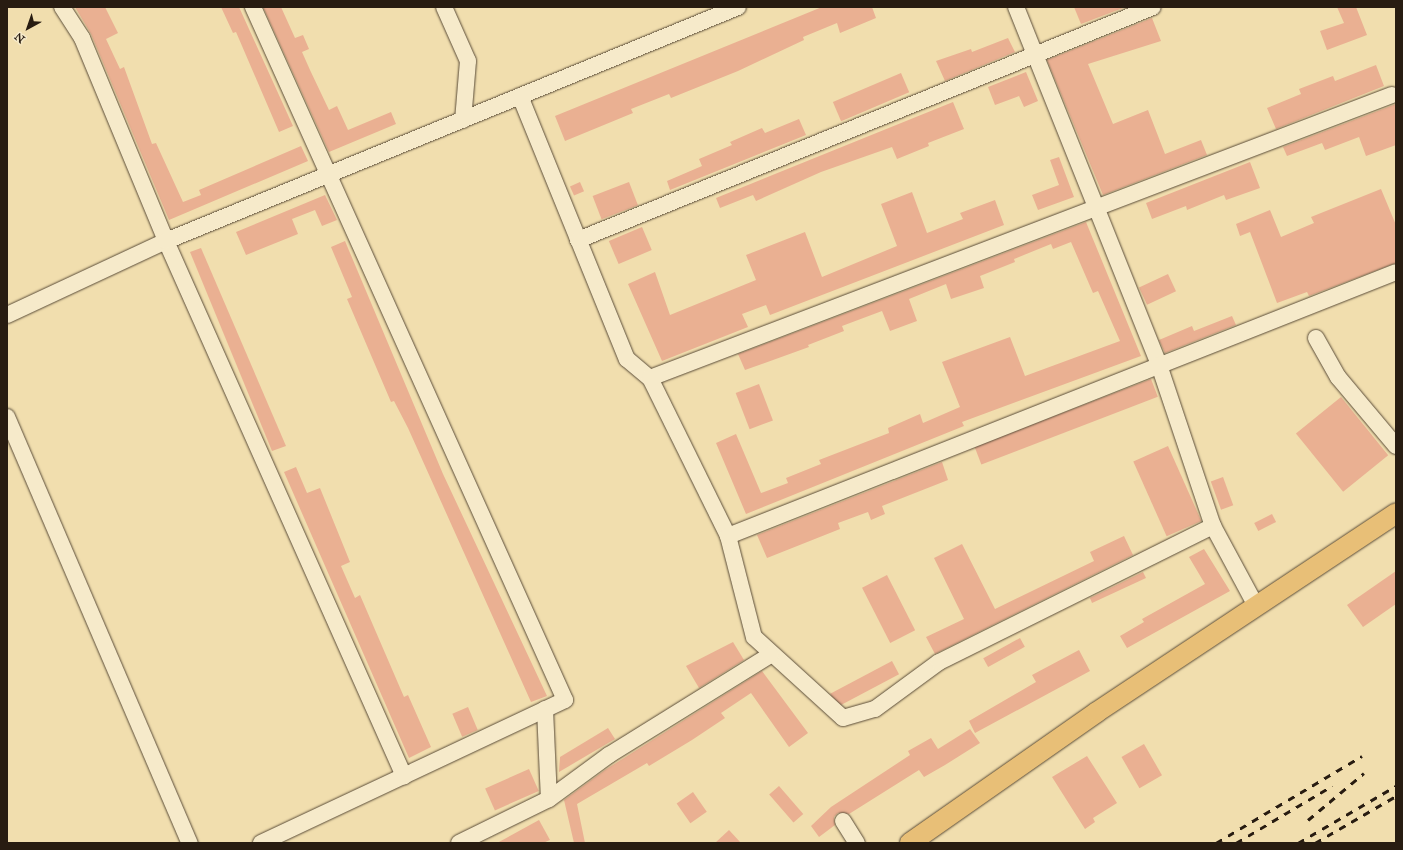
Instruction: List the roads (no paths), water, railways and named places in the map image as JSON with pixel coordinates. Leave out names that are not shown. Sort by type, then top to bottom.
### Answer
[{"type":"main road","points":[[910,843],[1256,606],[1396,513]]},
{"type":"street","points":[[62,7],[82,38],[166,241],[404,776]]},
{"type":"street","points":[[252,7],[565,700],[261,843]]},
{"type":"street","points":[[444,7],[468,61],[462,120]]},
{"type":"street","points":[[7,315],[166,241],[738,7]]},
{"type":"street","points":[[1016,7],[1159,365],[1213,526],[1256,606]]},
{"type":"street","points":[[578,240],[1034,53],[1153,7]]},
{"type":"street","points":[[650,378],[1096,206],[1392,95]]},
{"type":"street","points":[[520,96],[627,359],[650,378],[728,536],[754,637],[770,655],[843,718],[875,709],[939,662],[1213,526]]},
{"type":"street","points":[[728,536],[1396,272]]},
{"type":"street","points":[[1316,338],[1338,377],[1396,446]]},
{"type":"street","points":[[7,417],[190,843]]},
{"type":"street","points":[[459,843],[549,799],[609,755],[770,655]]},
{"type":"street","points":[[545,709],[549,799]]},
{"type":"street","points":[[843,822],[857,843]]},
{"type":"railway","points":[[1216,843],[1362,756]]},
{"type":"railway","points":[[1308,820],[1364,773]]},
{"type":"railway","points":[[1236,843],[1332,786]]},
{"type":"railway","points":[[1298,843],[1396,786]]},
{"type":"railway","points":[[1315,843],[1396,796]]}]
